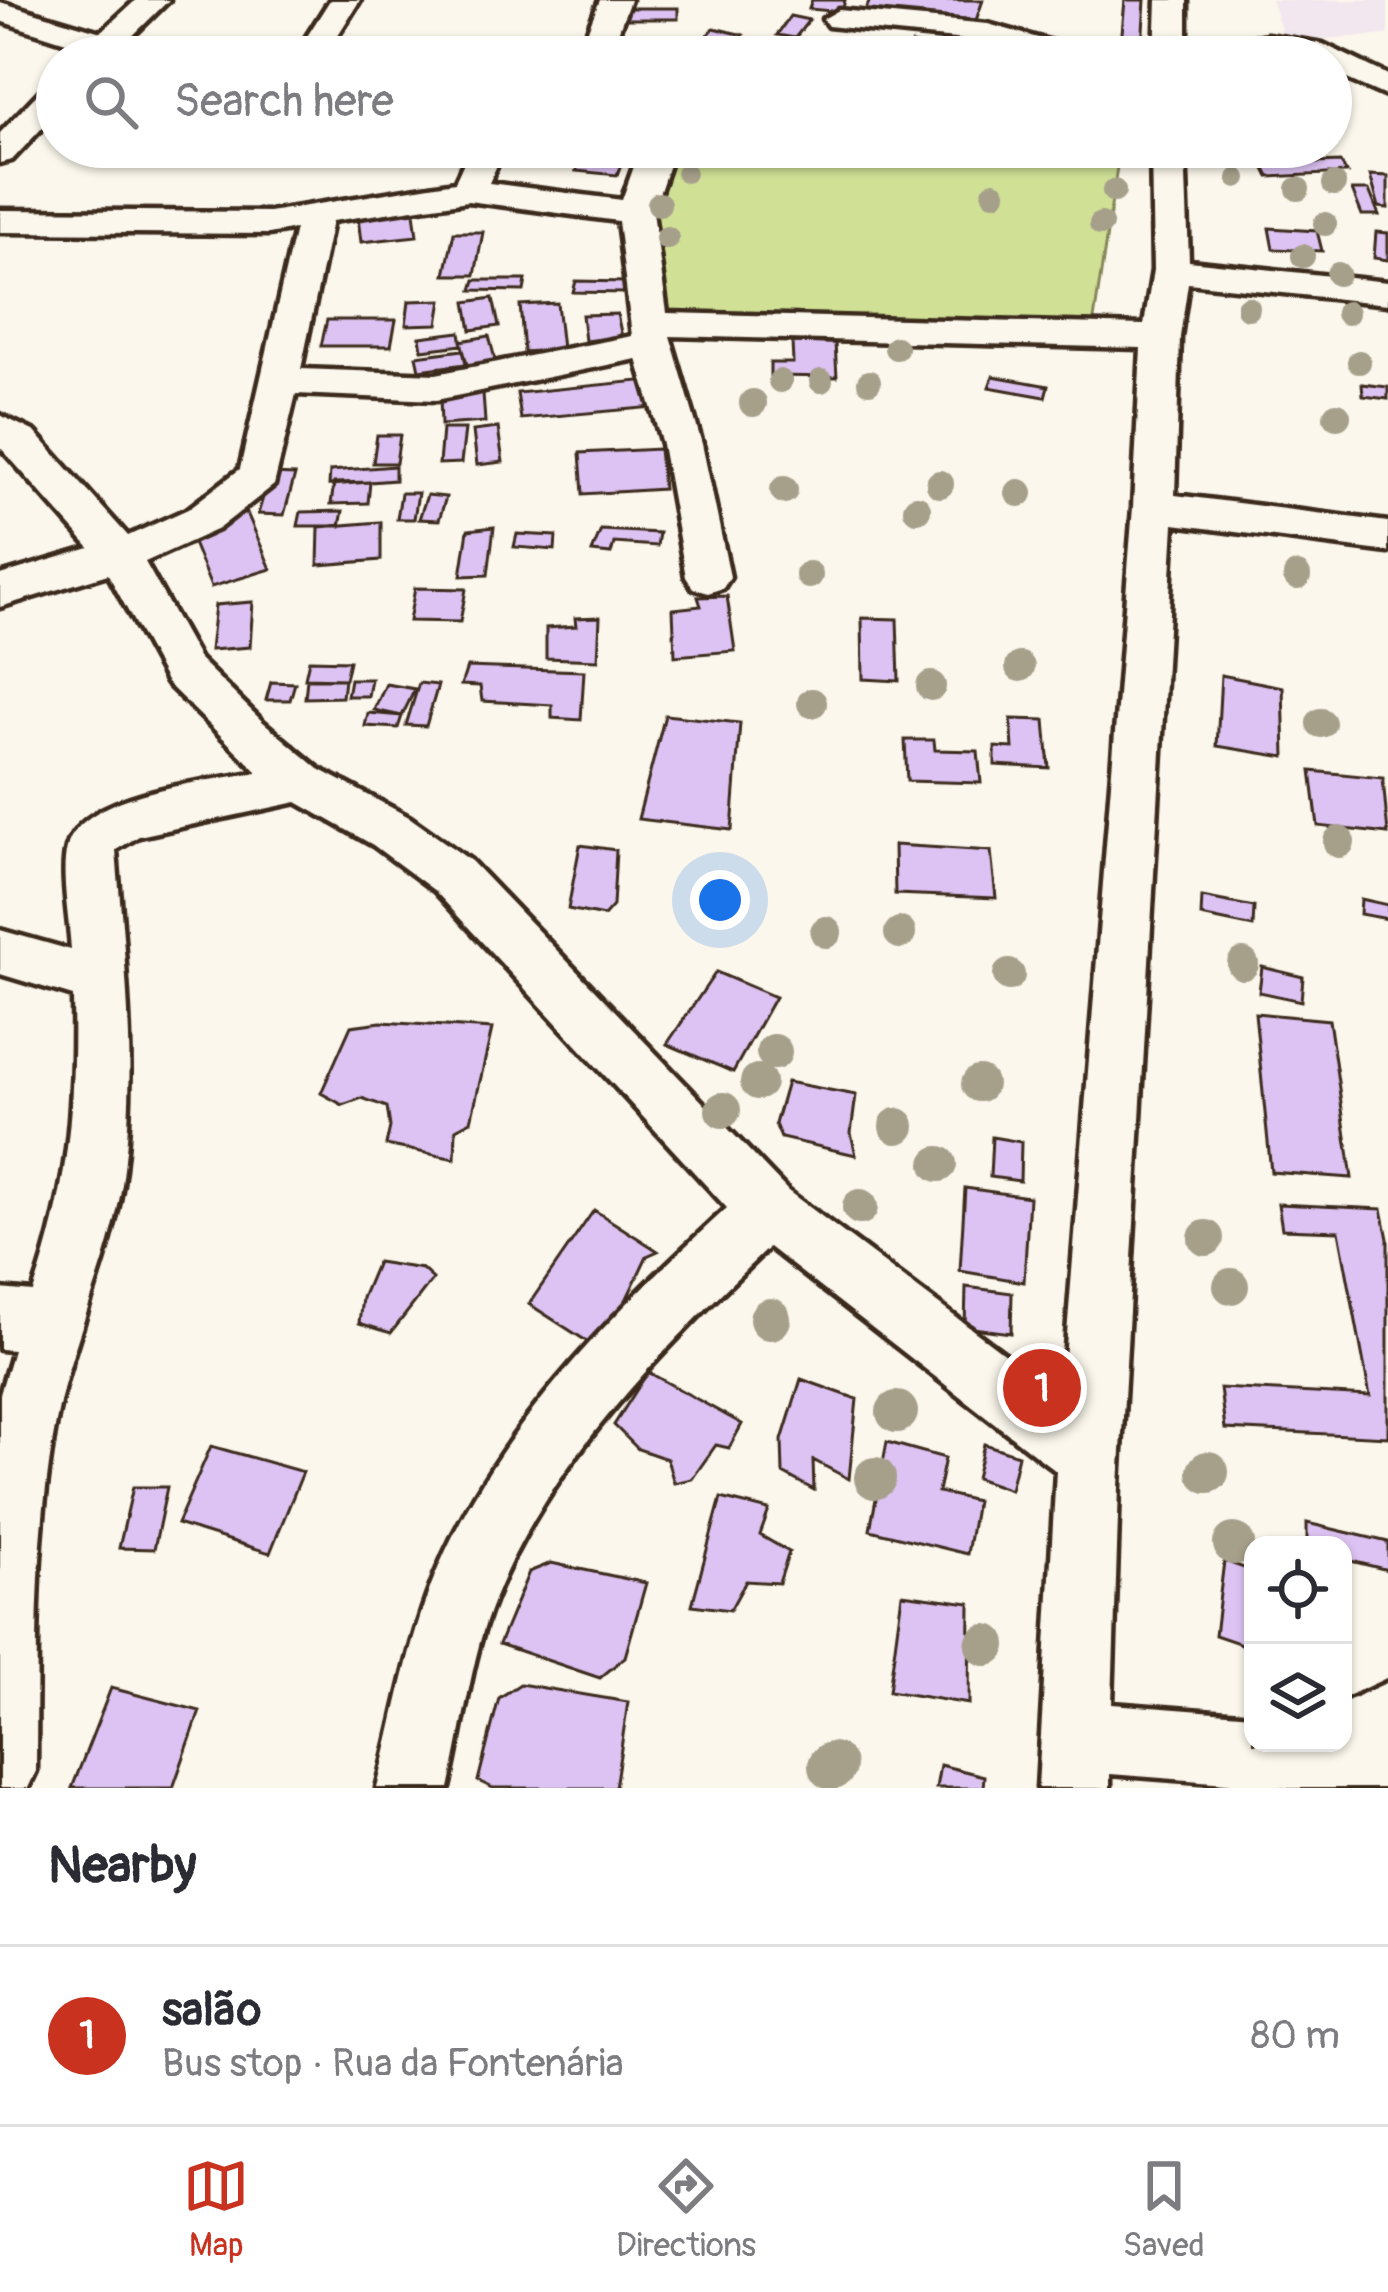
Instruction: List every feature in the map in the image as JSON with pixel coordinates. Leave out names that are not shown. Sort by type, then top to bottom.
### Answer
[{"type":"street","points":[[116,36],[154,0]]},
{"type":"street","points":[[322,36],[345,0]]},
{"type":"street","points":[[601,36],[615,0]]},
{"type":"street","points":[[1171,36],[1172,0]]},
{"type":"street","points":[[0,11],[62,36]]},
{"type":"street","points":[[839,19],[998,36]]},
{"type":"street","points":[[1352,70],[1388,87]]},
{"type":"street","points":[[1352,99],[1388,98]]},
{"type":"street","points":[[0,153],[36,115]]},
{"type":"street","points":[[468,190],[478,168]]},
{"type":"street","points":[[650,168],[634,212],[651,334],[682,444],[708,577]]},
{"type":"street","points":[[1169,168],[1172,270],[1161,337],[1154,507],[1089,1457],[1075,1762],[1248,1752]]},
{"type":"street","points":[[0,221],[214,226],[316,217],[375,202],[468,190],[634,212]]},
{"type":"street","points":[[0,591],[120,555],[207,517],[238,498],[259,475],[316,217]]},
{"type":"street","points":[[1172,270],[1388,293]]},
{"type":"street","points":[[277,381],[436,387],[651,334],[1161,337]]},
{"type":"street","points":[[0,428],[21,442],[120,555],[183,671],[302,782],[391,831],[453,876],[767,1210],[1089,1457]]},
{"type":"street","points":[[1154,507],[1388,537]]},
{"type":"street","points":[[0,1771],[10,1535],[26,1411],[25,1322],[86,1223],[99,1144],[91,849],[97,837],[126,819],[302,782]]},
{"type":"street","points":[[0,952],[98,981]]},
{"type":"street","points":[[413,1788],[460,1597],[510,1495],[592,1389],[679,1292],[767,1210]]},
{"type":"street","points":[[1352,1737],[1388,1717]]},
{"type":"street","points":[[1346,1752],[1388,1772]]},
{"type":"shaded area","points":[[1271,0],[1388,0],[1388,35],[1283,36]]},
{"type":"green space","points":[[659,168],[1117,168],[1092,333],[670,319],[655,310],[646,212]]},
{"type":"building","points":[[812,0],[845,0],[842,12],[809,9]]},
{"type":"building","points":[[870,0],[983,0],[973,29],[864,14]]},
{"type":"building","points":[[1125,0],[1145,0],[1143,36],[1122,36]]},
{"type":"building","points":[[627,8],[678,8],[678,19],[626,19]]},
{"type":"building","points":[[790,16],[809,20],[797,36],[777,35]]},
{"type":"building","points":[[714,28],[743,35],[742,36],[707,36]]},
{"type":"building","points":[[577,168],[620,168],[617,175]]},
{"type":"building","points":[[1264,168],[1344,168],[1347,173],[1269,177]]},
{"type":"building","points":[[1370,175],[1388,176],[1388,208],[1379,207]]},
{"type":"building","points":[[1352,190],[1369,190],[1379,215],[1362,215]]},
{"type":"building","points":[[413,204],[417,236],[361,242],[357,210]]},
{"type":"building","points":[[1269,228],[1317,231],[1322,251],[1273,249]]},
{"type":"building","points":[[454,232],[483,232],[475,275],[445,275]]},
{"type":"building","points":[[1376,232],[1388,233],[1388,260],[1374,258]]},
{"type":"building","points":[[475,280],[526,280],[524,291],[472,290]]},
{"type":"building","points":[[576,281],[626,282],[624,293],[573,292]]},
{"type":"building","points":[[493,298],[499,326],[471,330],[466,302]]},
{"type":"building","points":[[442,300],[438,324],[406,325],[409,301]]},
{"type":"building","points":[[557,303],[562,349],[524,352],[520,305]]},
{"type":"building","points":[[617,314],[622,337],[585,341],[582,315]]},
{"type":"building","points":[[327,320],[396,320],[391,346],[321,346]]},
{"type":"building","points":[[460,332],[462,345],[422,350],[420,337]]},
{"type":"building","points":[[489,336],[497,367],[469,372],[461,341]]},
{"type":"building","points":[[792,342],[835,343],[837,377],[770,376],[770,363],[793,363]]},
{"type":"building","points":[[463,350],[466,364],[419,370],[416,356]]},
{"type":"building","points":[[993,376],[1048,386],[1045,397],[989,387]]},
{"type":"building","points":[[649,380],[655,407],[521,419],[517,393]]},
{"type":"building","points":[[1362,384],[1388,387],[1388,399],[1363,396]]},
{"type":"building","points":[[483,393],[485,422],[441,425],[440,396]]},
{"type":"building","points":[[498,428],[503,462],[477,465],[473,431]]},
{"type":"building","points":[[442,429],[465,429],[461,463],[439,464]]},
{"type":"building","points":[[377,435],[400,435],[396,463],[373,463]]},
{"type":"building","points":[[659,449],[663,489],[583,494],[580,453]]},
{"type":"building","points":[[395,466],[395,480],[329,485],[330,471]]},
{"type":"building","points":[[270,474],[295,475],[284,515],[258,514]]},
{"type":"building","points":[[370,482],[368,503],[331,504],[334,483]]},
{"type":"building","points":[[401,493],[418,493],[414,519],[397,519]]},
{"type":"building","points":[[427,495],[446,497],[439,520],[419,519]]},
{"type":"building","points":[[343,511],[340,526],[298,526],[301,512]]},
{"type":"building","points":[[247,513],[271,569],[211,587],[188,531]]},
{"type":"building","points":[[381,522],[381,560],[318,565],[319,527]]},
{"type":"building","points":[[494,527],[488,575],[461,576],[468,530]]},
{"type":"building","points":[[601,530],[659,533],[657,546],[614,543],[611,554],[592,552]]},
{"type":"building","points":[[517,534],[556,536],[555,550],[514,547]]},
{"type":"building","points":[[415,588],[466,589],[460,622],[409,621]]},
{"type":"building","points":[[727,596],[735,651],[675,656],[673,609],[701,606],[698,597]]},
{"type":"building","points":[[253,602],[250,647],[210,650],[215,605]]},
{"type":"building","points":[[600,617],[598,660],[546,658],[546,628],[576,626],[575,618]]},
{"type":"building","points":[[862,618],[897,619],[899,681],[863,679]]},
{"type":"building","points":[[309,660],[349,661],[345,679],[305,678]]},
{"type":"building","points":[[467,667],[584,671],[581,720],[552,718],[552,705],[482,701],[480,686],[461,685]]},
{"type":"building","points":[[1221,675],[1283,687],[1285,757],[1217,746]]},
{"type":"building","points":[[307,679],[344,679],[342,697],[305,698]]},
{"type":"building","points":[[350,679],[371,679],[368,696],[347,696]]},
{"type":"building","points":[[271,682],[295,683],[290,700],[266,700]]},
{"type":"building","points":[[419,683],[438,685],[426,726],[406,725]]},
{"type":"building","points":[[386,684],[415,689],[402,716],[374,710]]},
{"type":"building","points":[[368,713],[402,716],[398,728],[365,726]]},
{"type":"building","points":[[665,715],[740,723],[732,830],[638,819]]},
{"type":"building","points":[[1011,719],[1045,720],[1049,768],[995,765],[995,747],[1013,748]]},
{"type":"building","points":[[905,740],[934,740],[935,750],[978,751],[981,783],[907,781]]},
{"type":"building","points":[[1311,771],[1383,778],[1388,834],[1318,826]]},
{"type":"building","points":[[580,845],[616,850],[613,906],[604,916],[568,909]]},
{"type":"building","points":[[894,845],[991,851],[996,898],[895,894]]},
{"type":"building","points":[[1202,897],[1254,907],[1253,927],[1201,916]]},
{"type":"building","points":[[1361,899],[1388,905],[1388,919],[1360,914]]},
{"type":"building","points":[[1262,967],[1303,977],[1301,1001],[1259,992]]},
{"type":"building","points":[[716,972],[775,997],[733,1072],[667,1044]]},
{"type":"building","points":[[1255,1013],[1329,1020],[1352,1178],[1271,1172]]},
{"type":"building","points":[[381,1022],[492,1029],[471,1121],[456,1129],[455,1159],[386,1145],[387,1107],[362,1098],[343,1105],[321,1093],[351,1026]]},
{"type":"building","points":[[787,1082],[856,1095],[851,1133],[856,1155],[781,1138],[775,1124]]},
{"type":"building","points":[[992,1137],[1021,1142],[1020,1181],[990,1177]]},
{"type":"building","points":[[965,1188],[1029,1197],[1024,1282],[960,1271]]},
{"type":"building","points":[[1278,1204],[1382,1209],[1388,1239],[1388,1437],[1225,1429],[1220,1388],[1370,1396],[1339,1231],[1282,1229]]},
{"type":"building","points":[[594,1210],[658,1251],[647,1256],[602,1351],[529,1304]]},
{"type":"building","points":[[377,1262],[422,1269],[433,1279],[391,1333],[359,1323],[362,1298]]},
{"type":"building","points":[[966,1287],[1012,1293],[1011,1333],[965,1327]]},
{"type":"building","points":[[648,1372],[742,1424],[729,1448],[716,1445],[692,1479],[674,1483],[667,1459],[638,1449],[614,1425]]},
{"type":"building","points":[[801,1379],[857,1399],[849,1479],[813,1460],[814,1490],[783,1473],[782,1440]]},
{"type":"building","points":[[887,1442],[945,1458],[938,1492],[976,1501],[967,1554],[870,1530]]},
{"type":"building","points":[[984,1444],[1018,1455],[1010,1490],[976,1478]]},
{"type":"building","points":[[211,1446],[303,1472],[270,1553],[177,1524]]},
{"type":"building","points":[[133,1487],[167,1487],[154,1549],[119,1548]]},
{"type":"building","points":[[721,1498],[769,1510],[760,1535],[789,1552],[779,1583],[746,1581],[730,1610],[692,1605]]},
{"type":"building","points":[[1307,1523],[1388,1542],[1388,1570],[1352,1561],[1352,1536],[1307,1536]]},
{"type":"building","points":[[1224,1561],[1244,1568],[1244,1645],[1215,1635]]},
{"type":"building","points":[[551,1563],[646,1583],[625,1657],[600,1678],[499,1644],[529,1572]]},
{"type":"building","points":[[902,1594],[970,1603],[969,1704],[889,1691]]},
{"type":"building","points":[[520,1684],[628,1702],[615,1788],[493,1788],[478,1781],[499,1698]]},
{"type":"building","points":[[111,1688],[200,1711],[173,1788],[72,1788]]},
{"type":"building","points":[[940,1765],[984,1776],[983,1788],[936,1788]]},
{"type":"place","name":"salão","points":[[1042,1388]]}]
